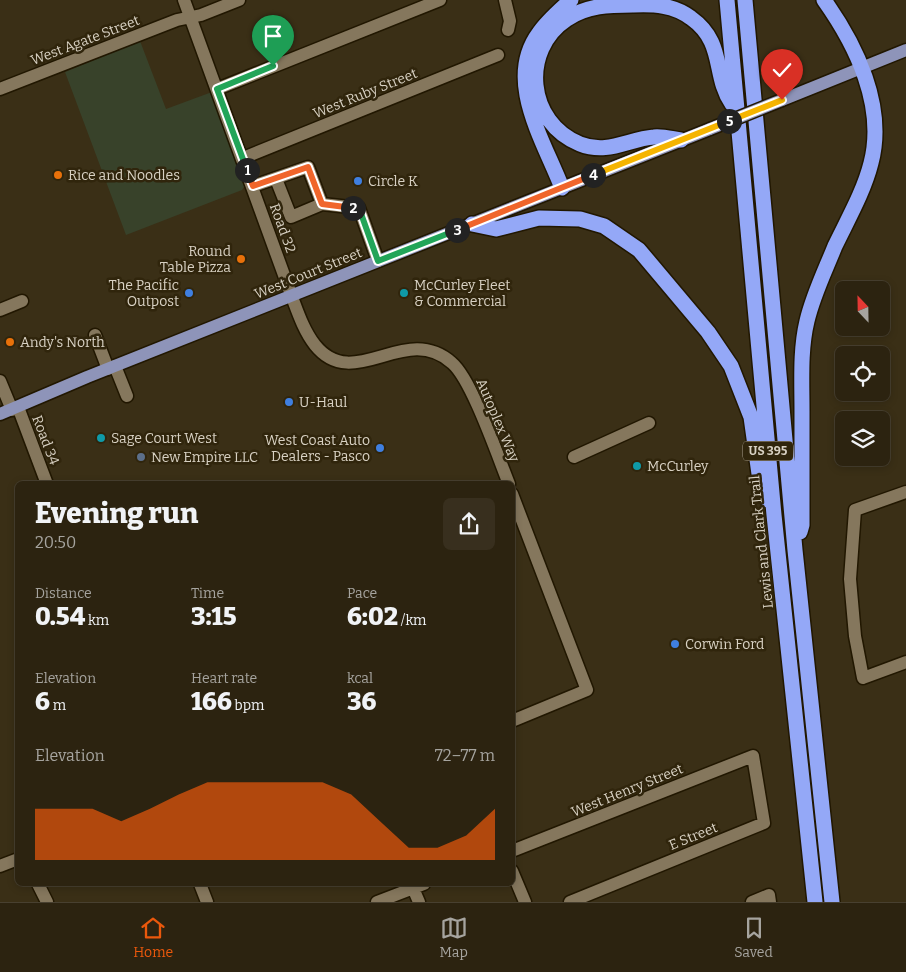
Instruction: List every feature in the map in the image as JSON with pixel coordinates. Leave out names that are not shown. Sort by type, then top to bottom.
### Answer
[{"type":"highway","points":[[562,188],[526,98],[524,75],[528,52],[539,32],[571,0]]},
{"type":"highway","name":"Lewis and Clark Trail","points":[[727,0],[774,515],[815,902]]},
{"type":"highway","name":"US 395","points":[[745,0],[795,550],[832,902]]},
{"type":"highway","points":[[795,550],[802,525],[802,364],[807,321],[819,283],[866,177],[874,151],[874,124],[863,68],[845,31],[824,0]]},
{"type":"highway","points":[[681,140],[655,137],[618,146],[592,147],[581,144],[558,131],[541,107],[535,84],[538,57],[550,34],[568,18],[579,12],[600,6],[650,4],[682,12],[700,25],[712,41],[717,53],[724,94],[736,110]]},
{"type":"highway","points":[[472,224],[496,229],[539,218],[580,218],[604,226],[639,250],[708,332],[731,366],[747,406],[760,482],[774,515]]},
{"type":"main road","name":"West Court Street","points":[[10,411],[112,368],[906,50]]},
{"type":"street","name":"Road 32","points":[[184,0],[292,297]]},
{"type":"street","name":"West Agate Street","points":[[0,89],[177,20],[201,15],[239,0]]},
{"type":"street","points":[[217,89],[440,0]]},
{"type":"street","points":[[505,0],[510,21],[508,30]]},
{"type":"street","name":"West Ruby Street","points":[[243,158],[498,55]]},
{"type":"street","points":[[253,186],[308,167],[322,204]]},
{"type":"street","points":[[276,179],[291,217],[322,204],[359,208],[378,261]]},
{"type":"street","name":"Autoplex Way","points":[[292,297],[305,330],[315,346],[338,360],[359,363],[400,350],[418,349],[442,356],[453,363],[466,380],[507,481]]},
{"type":"street","points":[[0,310],[22,301]]},
{"type":"street","points":[[95,335],[127,396]]},
{"type":"street","name":"Road 34","points":[[0,381],[10,411],[45,481]]},
{"type":"street","points":[[574,456],[649,423]]},
{"type":"street","points":[[906,492],[855,510],[850,579],[855,636],[863,678],[906,662]]},
{"type":"street","points":[[515,502],[587,690],[515,720]]},
{"type":"street","name":"West Henry Street","points":[[515,849],[753,756]]},
{"type":"street","name":"E Street","points":[[570,902],[764,823],[753,756]]},
{"type":"street","points":[[0,866],[15,860]]},
{"type":"street","points":[[515,878],[525,902]]},
{"type":"street","points":[[39,886],[47,902]]},
{"type":"street","points":[[201,886],[207,902]]},
{"type":"street","points":[[377,902],[419,886],[419,902]]},
{"type":"street","points":[[752,902],[769,899]]},
{"type":"green space","points":[[140,41],[166,109],[212,92],[247,182],[242,190],[126,235],[65,72]]},
{"type":"place","name":"Rice and Noodles","points":[[58,175]]},
{"type":"place","name":"Circle K","points":[[358,181]]},
{"type":"place","name":"Round Table Pizza","points":[[241,259]]},
{"type":"place","name":"The Pacific Outpost","points":[[189,293]]},
{"type":"place","name":"McCurley Fleet & Commercial","points":[[404,293]]},
{"type":"place","name":"Andy's North","points":[[10,342]]},
{"type":"place","name":"U-Haul","points":[[289,402]]},
{"type":"place","name":"Sage Court West","points":[[101,438]]},
{"type":"place","name":"West Coast Auto Dealers - Pasco","points":[[380,448]]},
{"type":"place","name":"New Empire LLC","points":[[141,457]]},
{"type":"place","name":"McCurley","points":[[637,466]]},
{"type":"place","name":"Corwin Ford","points":[[675,644]]},
{"type":"route","points":[[273,66],[217,89],[253,186],[308,167],[322,204],[359,208],[378,261],[782,100]]}]
